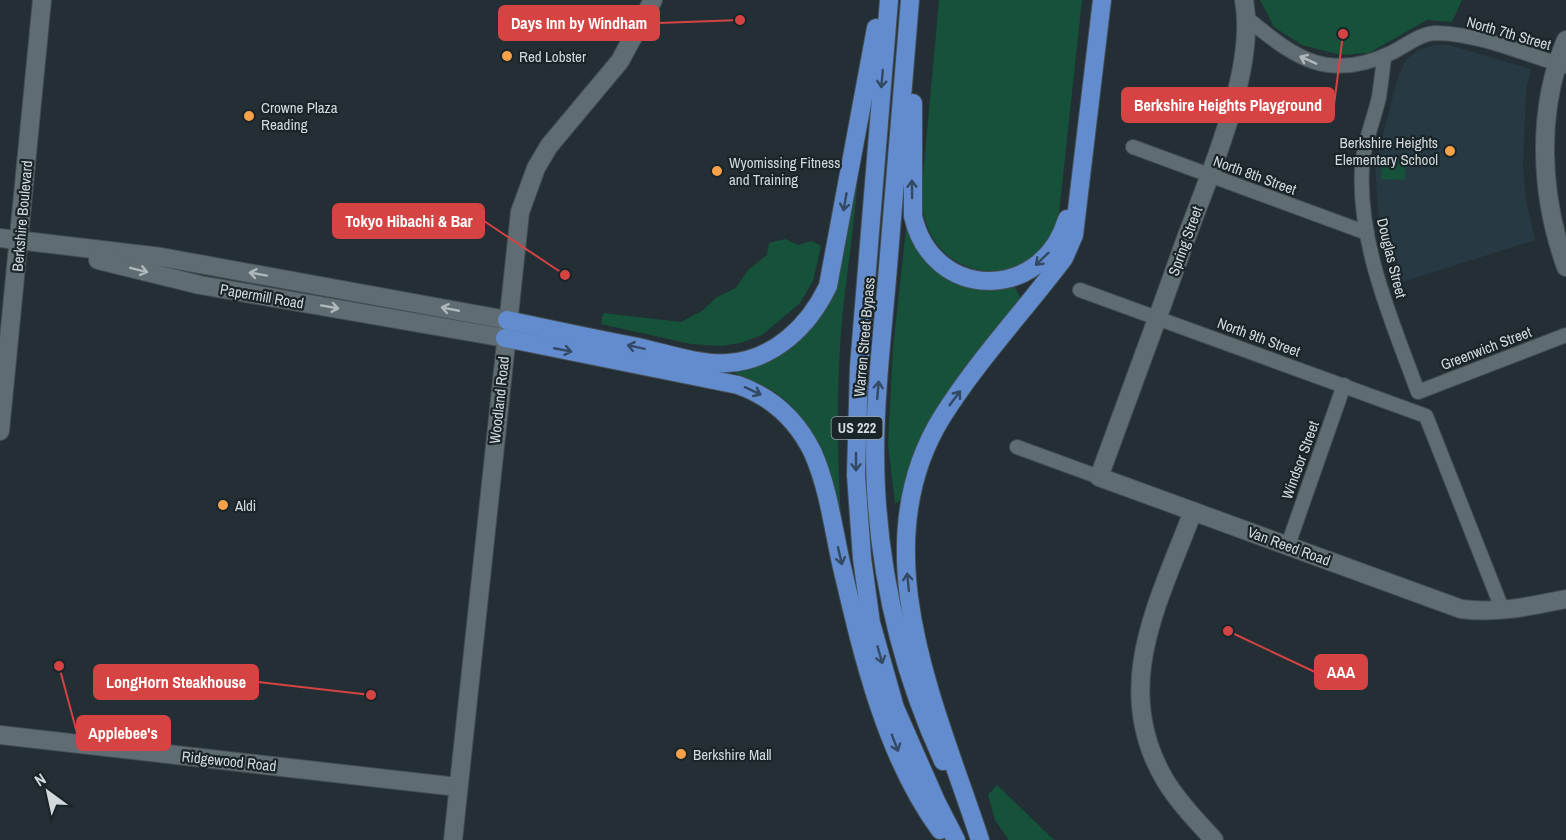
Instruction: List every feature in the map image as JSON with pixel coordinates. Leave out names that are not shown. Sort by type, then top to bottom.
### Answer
[{"type":"highway","points":[[506,329],[727,363],[758,356],[783,343],[813,312],[828,286],[881,0]]},
{"type":"highway","name":"Warren Street Bypass","points":[[889,0],[859,367],[856,475],[862,558],[871,623],[895,708],[956,840]]},
{"type":"highway","name":"Warren Street Bypass","points":[[910,0],[877,405],[876,488],[881,546],[892,611],[922,715],[980,840]]},
{"type":"highway","points":[[920,0],[912,117],[915,226],[927,248],[946,267],[968,278],[989,282],[1012,279],[1031,270],[1047,256],[1061,236],[1068,215],[1092,0]]},
{"type":"highway","points":[[980,840],[917,650],[907,572],[907,520],[915,475],[926,447],[942,417],[1069,248],[1079,213],[1102,0]]},
{"type":"highway","points":[[506,329],[738,385],[764,397],[790,419],[813,453],[821,476],[850,601],[880,706],[925,809],[947,840]]},
{"type":"street","name":"Berkshire Boulevard","points":[[0,431],[21,241],[42,0]]},
{"type":"street","name":"Woodland Road","points":[[453,840],[520,212],[537,168],[556,137],[599,90],[620,61],[652,0]]},
{"type":"street","name":"Spring Street","points":[[1099,477],[1231,114],[1248,19],[1244,0]]},
{"type":"street","name":"North 7th Street","points":[[1248,19],[1276,43],[1313,63],[1350,65],[1370,62],[1419,37],[1435,33],[1460,35],[1561,65]]},
{"type":"street","points":[[1566,40],[1547,119],[1545,170],[1551,217],[1566,267]]},
{"type":"street","name":"Douglas Street","points":[[1384,56],[1378,97],[1362,166],[1367,233],[1390,316],[1418,392]]},
{"type":"street","name":"North 8th Street","points":[[1133,147],[1367,233]]},
{"type":"street","name":"Papermill Road","points":[[0,238],[21,241],[200,285],[506,329]]},
{"type":"street","name":"North 9th Street","points":[[1080,290],[1426,416],[1503,611]]},
{"type":"street","name":"Greenwich Street","points":[[1418,392],[1566,335]]},
{"type":"street","name":"Windsor Street","points":[[1288,545],[1344,385]]},
{"type":"street","name":"Van Reed Road","points":[[1017,447],[1461,609],[1487,613],[1566,599]]},
{"type":"street","points":[[1193,511],[1144,645],[1139,692],[1144,728],[1156,763],[1173,793],[1214,840]]},
{"type":"street","name":"Ridgewood Road","points":[[0,735],[459,787]]},
{"type":"shaded area","name":"Berkshire Heights Elementary School","points":[[1434,45],[1449,45],[1531,69],[1526,91],[1523,167],[1526,200],[1535,240],[1393,285],[1379,221],[1375,165],[1398,77],[1406,60],[1418,50]]},
{"type":"green space","points":[[939,0],[1082,0],[1059,213],[1043,247],[1032,258],[1014,268],[1001,271],[975,269],[950,258],[930,233],[925,218],[921,198]]},
{"type":"green space","points":[[1260,0],[1462,0],[1452,22],[1427,20],[1369,53],[1341,55],[1302,45],[1274,27]]},
{"type":"green space","points":[[1382,155],[1406,156],[1405,180],[1381,179]]},
{"type":"green space","points":[[858,169],[839,369],[838,458],[843,547],[822,458],[802,418],[787,401],[768,388],[734,373],[770,360],[798,342],[817,320],[831,295],[841,267]]},
{"type":"green space","points":[[907,220],[932,262],[949,279],[972,287],[1014,285],[1023,303],[987,348],[905,500],[895,503],[888,444],[893,348]]},
{"type":"green space","points":[[785,239],[798,245],[812,241],[821,246],[813,281],[800,303],[762,335],[740,343],[721,346],[691,344],[601,324],[603,313],[681,322],[702,311],[717,297],[736,288],[748,270],[767,255],[769,243]]},
{"type":"green space","points":[[997,785],[1054,840],[1009,840],[995,820],[988,795]]},
{"type":"place","name":"Days Inn by Windham","points":[[740,20]]},
{"type":"place","name":"Berkshire Heights Playground","points":[[1343,34]]},
{"type":"place","name":"Red Lobster","points":[[507,56]]},
{"type":"place","name":"Crowne Plaza Reading","points":[[249,116]]},
{"type":"place","name":"Berkshire Heights Elementary School","points":[[1450,151]]},
{"type":"place","name":"Wyomissing Fitness and Training","points":[[717,171]]},
{"type":"place","name":"Tokyo Hibachi & Bar","points":[[565,275]]},
{"type":"place","name":"Aldi","points":[[223,505]]},
{"type":"place","name":"AAA","points":[[1228,631]]},
{"type":"place","name":"Applebee's","points":[[59,666]]},
{"type":"place","name":"LongHorn Steakhouse","points":[[371,695]]},
{"type":"place","name":"Berkshire Mall","points":[[681,754]]}]
